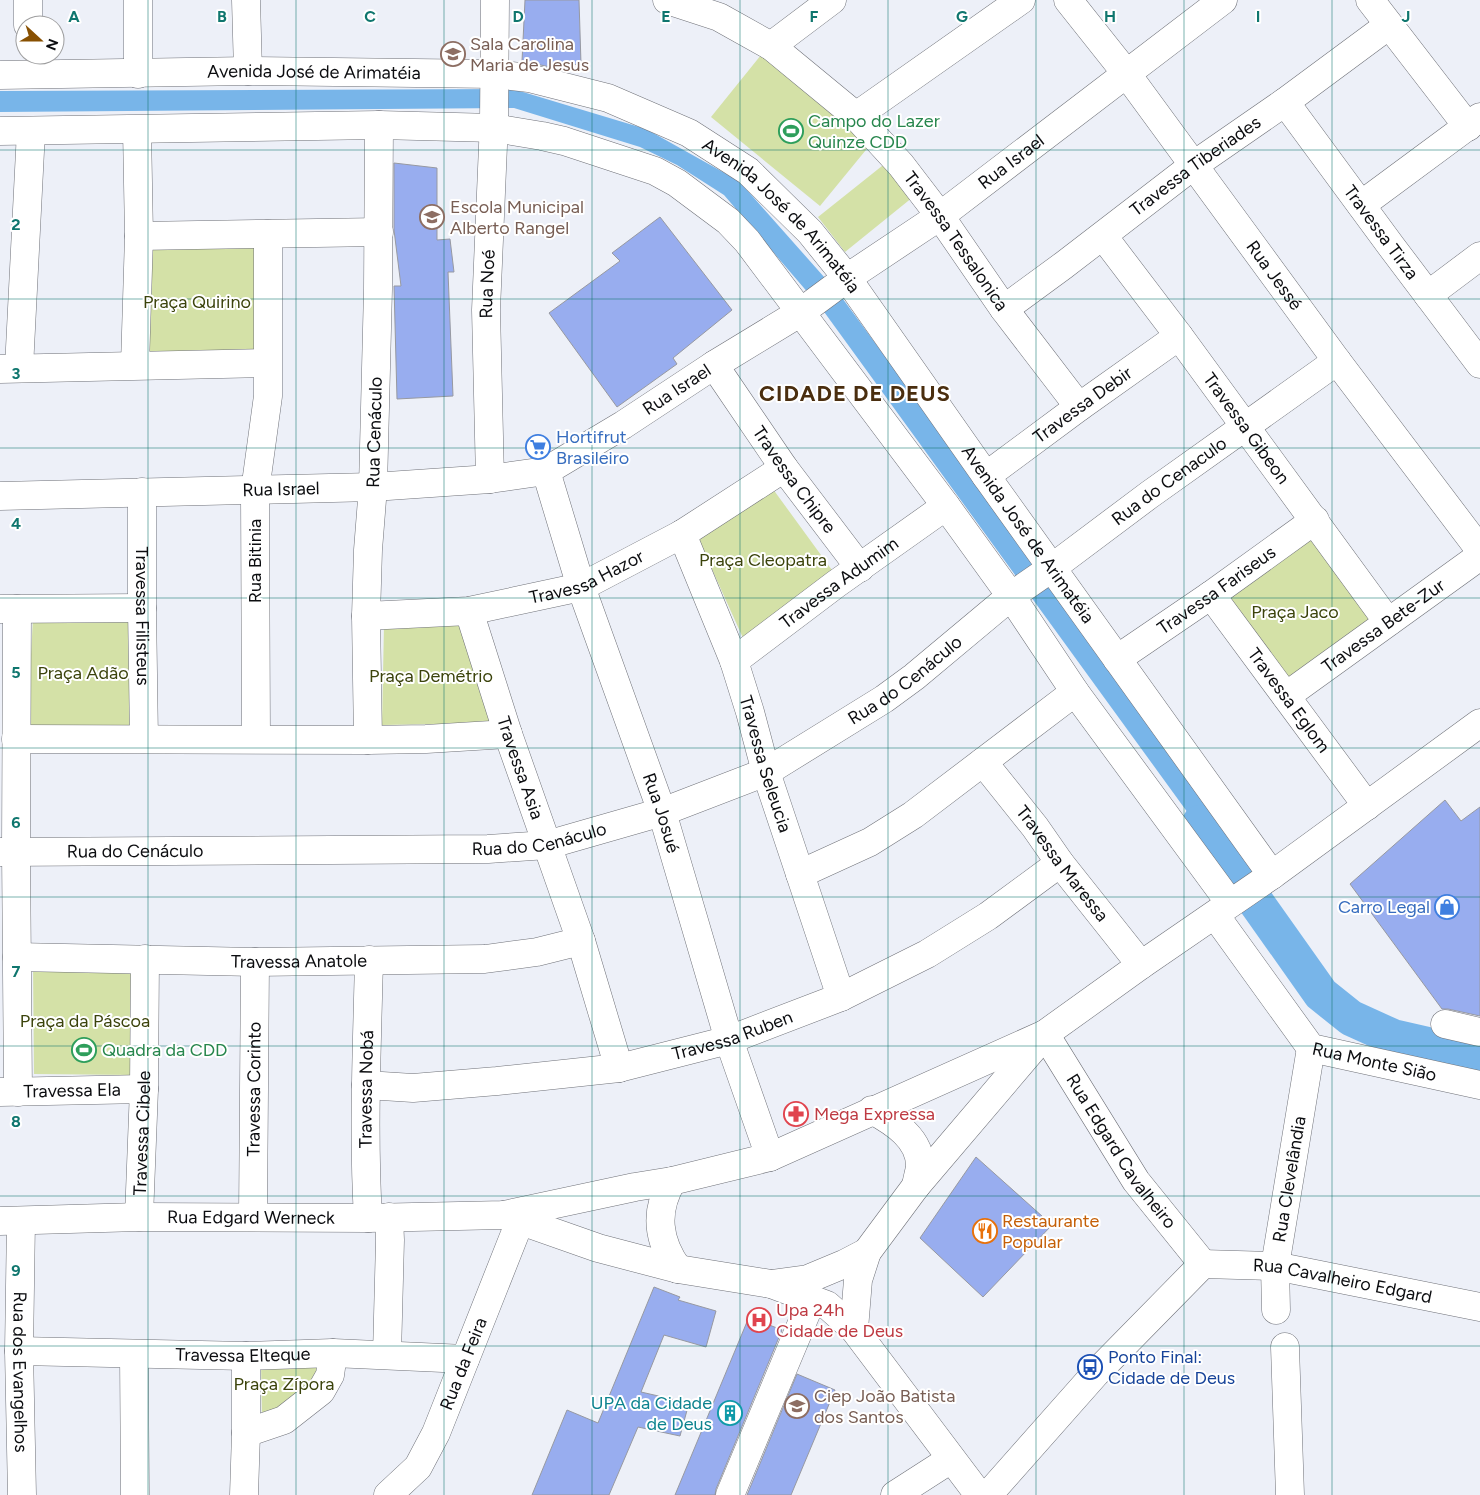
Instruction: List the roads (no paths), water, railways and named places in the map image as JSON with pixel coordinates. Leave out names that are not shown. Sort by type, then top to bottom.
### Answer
[{"type":"street","points":[[28,0],[28,15]]},
{"type":"street","points":[[138,0],[138,74]]},
{"type":"street","points":[[246,0],[248,71]]},
{"type":"street","name":"Rua Noé","points":[[490,479],[486,310],[494,125],[495,0]]},
{"type":"street","name":"Travessa Tessalonica","points":[[667,0],[719,9],[771,46],[856,116],[901,165],[940,216],[1004,308],[1079,407]]},
{"type":"street","points":[[771,46],[832,0]]},
{"type":"street","points":[[856,116],[1020,0]]},
{"type":"street","name":"Rua Jessé","points":[[1068,0],[1126,73],[1337,361],[1480,550]]},
{"type":"street","name":"Rua Israel","points":[[0,496],[255,491],[373,486],[490,479],[546,471],[624,425],[714,365],[804,310],[843,280],[940,216],[1223,0]]},
{"type":"street","points":[[1361,205],[1474,122],[1389,25],[1370,0]]},
{"type":"street","name":"Travessa Tiberiades","points":[[1004,308],[1103,236],[1194,165],[1285,102],[1389,25]]},
{"type":"street","name":"Avenida José de Arimatéia","points":[[0,75],[29,65],[138,74],[248,71],[529,78],[608,98],[689,133],[748,171],[810,232],[986,476],[1048,570],[1117,659],[1268,878]]},
{"type":"street","name":"Travessa Tirza","points":[[1285,102],[1480,364]]},
{"type":"street","name":"Rua Cenáculo","points":[[368,740],[366,616],[368,550],[373,486],[379,232],[379,125]]},
{"type":"street","points":[[0,131],[494,125],[564,141],[655,171],[677,184],[728,220],[804,310],[946,506],[1014,593],[1075,692],[1228,905]]},
{"type":"street","points":[[135,365],[139,236],[138,130]]},
{"type":"street","points":[[31,131],[9,369],[267,363]]},
{"type":"street","points":[[139,236],[379,232]]},
{"type":"street","name":"Rua Bitinia","points":[[256,739],[255,491],[268,396],[268,234]]},
{"type":"street","name":"Travessa Gibeon","points":[[1103,236],[1315,520],[1388,622]]},
{"type":"street","points":[[1428,295],[1480,256]]},
{"type":"street","name":"Travessa Debir","points":[[986,476],[1179,336]]},
{"type":"street","name":"Rua do Cenaculo","points":[[1014,593],[1337,361]]},
{"type":"street","name":"Travessa Chipre","points":[[714,365],[784,468],[860,568]]},
{"type":"street","name":"Travessa Hazor","points":[[366,616],[469,612],[581,586],[682,534],[784,468]]},
{"type":"street","name":"Rua Josué","points":[[546,471],[581,586],[662,812],[729,1040],[770,1156]]},
{"type":"street","name":"Travessa Filisteus","points":[[142,492],[144,739]]},
{"type":"street","name":"Travessa Adumim","points":[[734,661],[946,506]]},
{"type":"street","name":"Travessa Fariseus","points":[[1117,659],[1211,595],[1315,520]]},
{"type":"street","name":"Travessa Seleucia","points":[[682,534],[734,661],[766,772],[841,997]]},
{"type":"street","name":"Travessa Bete-Zur","points":[[1286,696],[1480,556]]},
{"type":"street","name":"Rua do Cenáculo","points":[[8,851],[478,849],[547,845],[662,812],[766,772],[884,699],[1014,593]]},
{"type":"street","name":"Travessa Eglom","points":[[1211,595],[1367,806]]},
{"type":"street","points":[[9,1092],[18,958],[8,851],[16,739],[8,609],[142,608]]},
{"type":"street","name":"Travessa Asia","points":[[469,612],[508,734],[581,942],[619,1068]]},
{"type":"street","points":[[800,874],[870,842],[921,810],[1075,692]]},
{"type":"street","points":[[512,1218],[635,1187],[672,1182],[770,1156],[1045,1034],[1141,965],[1268,878],[1480,723]]},
{"type":"street","points":[[16,739],[368,740],[508,734]]},
{"type":"street","name":"Travessa Maressa","points":[[983,762],[1141,965]]},
{"type":"street","name":"Travessa Ruben","points":[[366,1085],[422,1087],[619,1068],[729,1040],[841,997],[927,954],[988,916],[1060,863]]},
{"type":"street","name":"Rua Monte Sião","points":[[1228,905],[1311,1048],[1480,1085]]},
{"type":"street","name":"Travessa Anatole","points":[[18,958],[255,962],[485,959],[537,952],[581,942]]},
{"type":"street","name":"Travessa Cibele","points":[[139,1217],[144,1089],[145,959]]},
{"type":"street","name":"Travessa Nobá","points":[[369,960],[366,1189],[390,1240],[387,1354]]},
{"type":"street","name":"Travessa Corinto","points":[[253,1217],[255,962]]},
{"type":"street","points":[[1445,1024],[1480,1032]]},
{"type":"street","points":[[854,1330],[858,1280],[867,1252],[916,1186],[1045,1034]]},
{"type":"street","name":"Rua Edgard Cavalheiro","points":[[1045,1034],[1136,1181],[1203,1264]]},
{"type":"street","name":"Rua Clevelândia","points":[[1276,1310],[1275,1266],[1311,1048]]},
{"type":"street","name":"Travessa Ela","points":[[9,1092],[144,1089]]},
{"type":"street","points":[[872,1110],[888,1118],[907,1134],[915,1146],[919,1156],[920,1168],[916,1186]]},
{"type":"street","points":[[672,1182],[662,1202],[660,1220],[666,1251],[678,1270]]},
{"type":"street","name":"Rua Edgard Werneck","points":[[11,1221],[139,1217],[512,1218]]},
{"type":"street","points":[[512,1218],[598,1248],[634,1256],[678,1270],[771,1284],[827,1305],[854,1330],[979,1495]]},
{"type":"street","name":"Rua da Feira","points":[[388,1495],[418,1467],[436,1433],[465,1359],[512,1218]]},
{"type":"street","name":"Rua dos Evangelhos","points":[[11,1221],[19,1351],[11,1458],[22,1495]]},
{"type":"street","points":[[771,1284],[808,1279],[867,1252]]},
{"type":"street","points":[[988,1495],[1096,1373],[1203,1264]]},
{"type":"street","name":"Rua Cavalheiro Edgard","points":[[1203,1264],[1275,1266],[1480,1307]]},
{"type":"street","points":[[730,1495],[812,1299]]},
{"type":"street","points":[[1285,1347],[1290,1495]]},
{"type":"street","name":"Travessa Elteque","points":[[19,1351],[246,1356],[333,1353],[465,1359]]},
{"type":"street","points":[[246,1433],[284,1420],[321,1391],[330,1375],[333,1353]]},
{"type":"street","points":[[134,1354],[135,1495]]},
{"type":"street","points":[[244,1495],[246,1356]]},
{"type":"street","points":[[895,1495],[951,1459]]},
{"type":"water","points":[[513,89],[646,129],[739,181],[840,295],[1246,849],[1225,864],[822,309],[724,195],[677,165],[640,147],[514,108],[0,112],[0,91]]},
{"type":"waterway","points":[[1200,823],[1321,994],[1351,1018],[1393,1037],[1480,1057]]},
{"type":"place","name":"Sala Carolina Maria de Jesus","points":[[453,54]]},
{"type":"place","name":"Campo do Lazer Quinze CDD","points":[[791,131]]},
{"type":"place","name":"Escola Municipal Alberto Rangel","points":[[432,217]]},
{"type":"place","name":"Hortifrut Brasileiro","points":[[538,447]]},
{"type":"place","name":"Carro Legal","points":[[1447,907]]},
{"type":"place","name":"Quadra da CDD","points":[[84,1050]]},
{"type":"place","name":"Mega Expressa","points":[[796,1114]]},
{"type":"place","name":"Restaurante Popular","points":[[985,1231]]},
{"type":"place","name":"Upa 24h Cidade de Deus","points":[[759,1320]]},
{"type":"place","name":"Ponto Final: Cidade de Deus","points":[[1090,1367]]},
{"type":"place","name":"Ciep João Batista dos Santos","points":[[797,1406]]},
{"type":"place","name":"UPA da Cidade de Deus","points":[[730,1413]]},
{"type":"district","name":"CIDADE DE DEUS","points":[[855,393]]},
{"type":"park label","name":"Praça Quirino","points":[[197,302]]},
{"type":"park label","name":"Praça Cleopatra","points":[[763,560]]},
{"type":"park label","name":"Praça Jaco","points":[[1295,612]]},
{"type":"park label","name":"Praça Adão","points":[[83,673]]},
{"type":"park label","name":"Praça Demétrio","points":[[431,676]]},
{"type":"park label","name":"Praça da Páscoa","points":[[85,1021]]},
{"type":"park label","name":"Praça Zípora","points":[[284,1384]]}]
